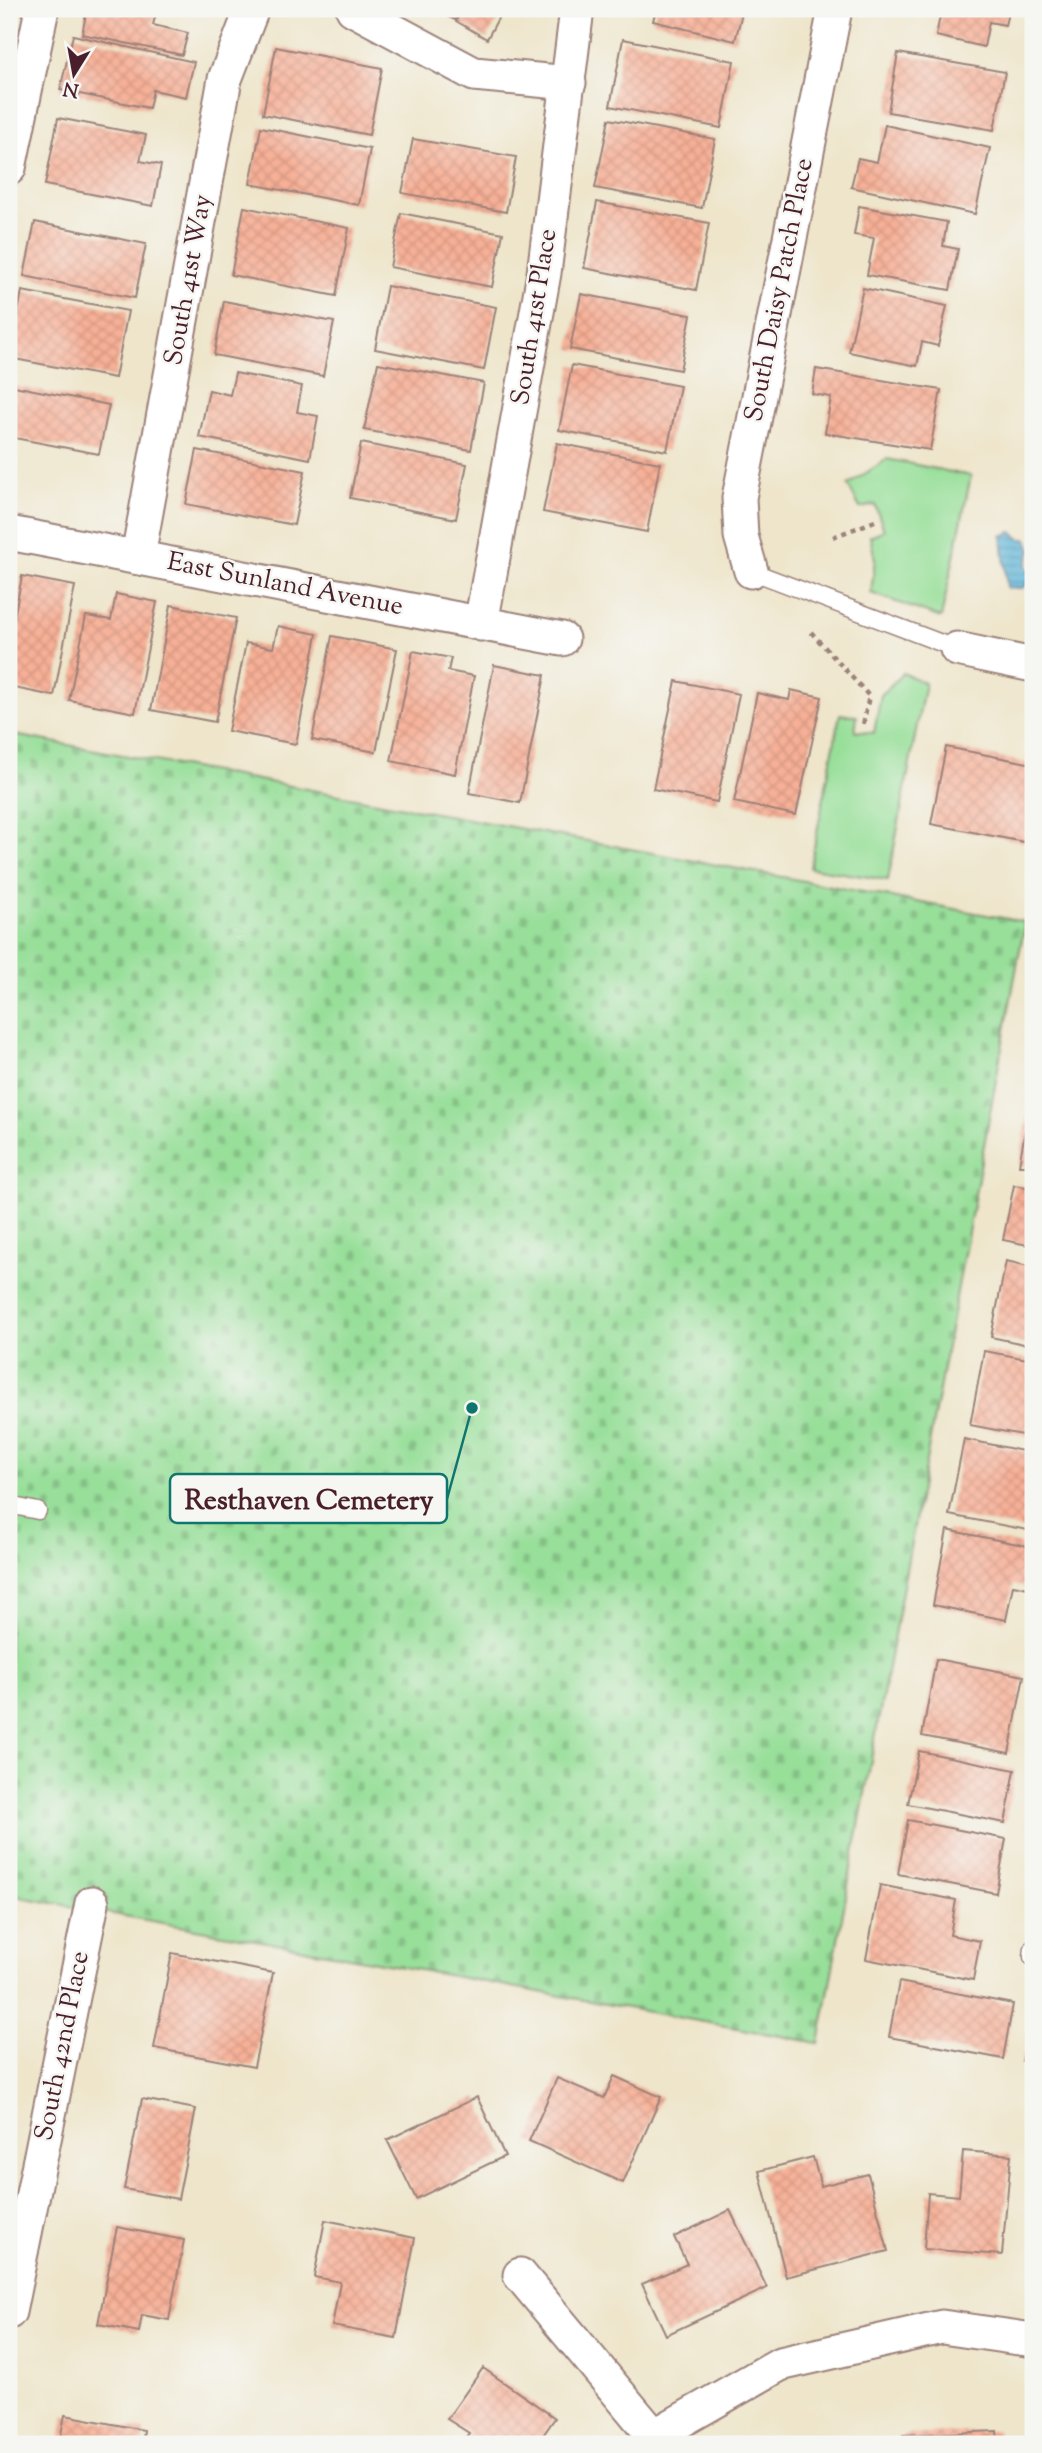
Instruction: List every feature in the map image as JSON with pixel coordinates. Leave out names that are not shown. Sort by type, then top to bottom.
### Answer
[{"type":"street","points":[[9,168],[42,9]]},
{"type":"street","name":"South 41st Way","points":[[138,556],[225,79],[252,9]]},
{"type":"street","points":[[353,9],[474,74],[569,83]]},
{"type":"street","name":"South 41st Place","points":[[481,624],[544,273],[577,9]]},
{"type":"street","name":"South Daisy Patch Place","points":[[751,571],[741,537],[739,498],[835,9]]},
{"type":"street","name":"East Sunland Avenue","points":[[9,533],[562,639]]},
{"type":"street","points":[[957,649],[1033,665]]},
{"type":"street","name":"South 42nd Place","points":[[9,2312],[92,1903]]},
{"type":"street","points":[[520,2275],[650,2440],[780,2364],[943,2327],[1033,2340]]},
{"type":"lane","points":[[751,571],[957,649]]},
{"type":"lane","points":[[9,1505],[38,1511]]},
{"type":"path","points":[[832,537],[875,521]]},
{"type":"path","points":[[811,632],[869,696],[863,725]]},
{"type":"green space","points":[[887,459],[971,476],[941,618],[871,593],[875,559],[870,536],[884,530],[875,505],[860,508],[848,485]]},
{"type":"green space","points":[[903,673],[925,683],[888,880],[810,868],[840,714],[857,716],[855,731],[874,733],[881,695]]},
{"type":"green space","points":[[9,734],[1025,922],[819,2043],[9,1895]]},
{"type":"water","points":[[1012,532],[1020,539],[1027,539],[1031,550],[1026,566],[1031,573],[1032,582],[1020,589],[1007,588],[1002,536]]},
{"type":"building","points":[[87,9],[157,9],[153,25],[188,33],[182,55],[82,34]]},
{"type":"building","points":[[433,9],[461,9],[455,20]]},
{"type":"building","points":[[463,9],[503,9],[487,39],[456,21]]},
{"type":"building","points":[[656,9],[743,9],[735,41],[653,21]]},
{"type":"building","points":[[935,9],[1009,9],[1005,25],[989,22],[984,47],[936,36],[941,11]]},
{"type":"building","points":[[73,35],[194,62],[186,97],[153,90],[149,108],[60,90]]},
{"type":"building","points":[[623,39],[734,61],[721,128],[610,106]]},
{"type":"building","points":[[276,47],[382,68],[369,135],[263,114]]},
{"type":"building","points":[[898,53],[1005,72],[994,130],[888,112]]},
{"type":"building","points":[[58,118],[146,135],[140,161],[161,165],[153,206],[45,185]]},
{"type":"building","points":[[609,119],[715,139],[702,208],[595,188]]},
{"type":"building","points":[[885,125],[990,148],[975,214],[851,187],[858,158],[877,162]]},
{"type":"building","points":[[261,127],[370,149],[359,205],[250,184]]},
{"type":"building","points":[[413,139],[516,157],[506,212],[402,193]]},
{"type":"building","points":[[597,202],[709,223],[696,290],[584,268]]},
{"type":"building","points":[[859,206],[947,222],[943,246],[958,249],[950,290],[867,275],[874,238],[854,235]]},
{"type":"building","points":[[244,207],[349,228],[336,296],[231,275]]},
{"type":"building","points":[[401,213],[503,233],[492,287],[390,267]]},
{"type":"building","points":[[35,222],[146,244],[135,298],[24,276]]},
{"type":"building","points":[[387,286],[496,307],[484,370],[375,349]]},
{"type":"building","points":[[863,288],[947,306],[938,346],[922,342],[917,366],[849,352]]},
{"type":"building","points":[[22,291],[128,311],[115,378],[9,358]]},
{"type":"building","points":[[581,294],[691,315],[680,370],[570,349]]},
{"type":"building","points":[[224,301],[334,322],[323,376],[214,355]]},
{"type":"building","points":[[378,363],[484,383],[471,450],[364,430]]},
{"type":"building","points":[[572,365],[680,386],[667,451],[559,430]]},
{"type":"building","points":[[816,369],[941,390],[930,450],[825,433],[831,397],[812,394]]},
{"type":"building","points":[[235,373],[302,386],[297,412],[318,416],[310,459],[199,437],[209,390],[230,395]]},
{"type":"building","points":[[9,385],[109,405],[99,454],[9,437]]},
{"type":"building","points":[[361,443],[467,464],[456,519],[350,498]]},
{"type":"building","points":[[557,443],[660,463],[647,532],[543,512]]},
{"type":"building","points":[[197,450],[305,471],[294,525],[186,504]]},
{"type":"building","points":[[22,576],[75,586],[54,696],[9,687],[9,644]]},
{"type":"building","points":[[116,594],[157,602],[135,713],[69,700],[86,616],[111,620]]},
{"type":"building","points":[[171,605],[236,618],[215,722],[151,710]]},
{"type":"building","points":[[278,626],[317,634],[296,744],[228,731],[246,643],[273,648]]},
{"type":"building","points":[[332,636],[397,649],[376,752],[312,740]]},
{"type":"building","points":[[413,651],[451,658],[448,671],[474,676],[455,774],[391,761]]},
{"type":"building","points":[[494,665],[545,675],[520,803],[469,793]]},
{"type":"building","points":[[676,681],[739,694],[717,802],[653,789]]},
{"type":"building","points":[[791,690],[822,697],[796,815],[734,802],[757,693],[789,700]]},
{"type":"building","points":[[946,747],[1033,764],[1033,792],[1024,842],[931,824]]},
{"type":"building","points":[[1033,1072],[1033,1096],[1028,1095]]},
{"type":"building","points":[[1028,1115],[1033,1116],[1033,1167],[1019,1165]]},
{"type":"building","points":[[1014,1185],[1033,1188],[1033,1246],[1003,1240]]},
{"type":"building","points":[[1006,1261],[1033,1267],[1033,1346],[991,1337]]},
{"type":"building","points":[[984,1351],[1033,1360],[1033,1437],[970,1425]]},
{"type":"building","points":[[964,1439],[1033,1453],[1033,1531],[949,1515]]},
{"type":"building","points":[[947,1530],[1033,1547],[1033,1589],[1013,1585],[1006,1620],[933,1605]]},
{"type":"building","points":[[936,1659],[1024,1676],[1009,1753],[922,1736]]},
{"type":"building","points":[[919,1751],[1015,1770],[1005,1823],[908,1804]]},
{"type":"building","points":[[908,1820],[1006,1839],[996,1893],[898,1874]]},
{"type":"building","points":[[880,1885],[956,1900],[950,1935],[980,1941],[973,1980],[866,1959]]},
{"type":"building","points":[[172,1953],[273,1973],[254,2067],[154,2048]]},
{"type":"building","points":[[899,1982],[1013,2004],[1003,2059],[889,2037]]},
{"type":"building","points":[[1033,2010],[1033,2064],[1022,2061]]},
{"type":"building","points":[[614,2076],[661,2097],[623,2183],[529,2141],[557,2078],[604,2098]]},
{"type":"building","points":[[477,2097],[505,2156],[416,2199],[387,2140]]},
{"type":"building","points":[[142,2099],[196,2109],[178,2199],[124,2189]]},
{"type":"building","points":[[963,2151],[1011,2155],[1002,2255],[924,2249],[928,2193],[959,2196]]},
{"type":"building","points":[[813,2157],[821,2186],[868,2174],[888,2251],[786,2277],[759,2171]]},
{"type":"building","points":[[730,2210],[767,2288],[666,2335],[642,2284],[687,2264],[674,2237]]},
{"type":"building","points":[[325,2220],[415,2238],[396,2338],[332,2326],[340,2282],[314,2277]]},
{"type":"building","points":[[117,2227],[184,2240],[169,2320],[142,2315],[139,2332],[98,2324]]},
{"type":"building","points":[[483,2368],[555,2418],[537,2444],[461,2444],[469,2433],[447,2419]]},
{"type":"building","points":[[65,2415],[144,2430],[142,2444],[59,2444]]},
{"type":"building","points":[[997,2431],[998,2444],[903,2444],[903,2435]]},
{"type":"place","name":"Resthaven Cemetery","points":[[472,1408]]}]
